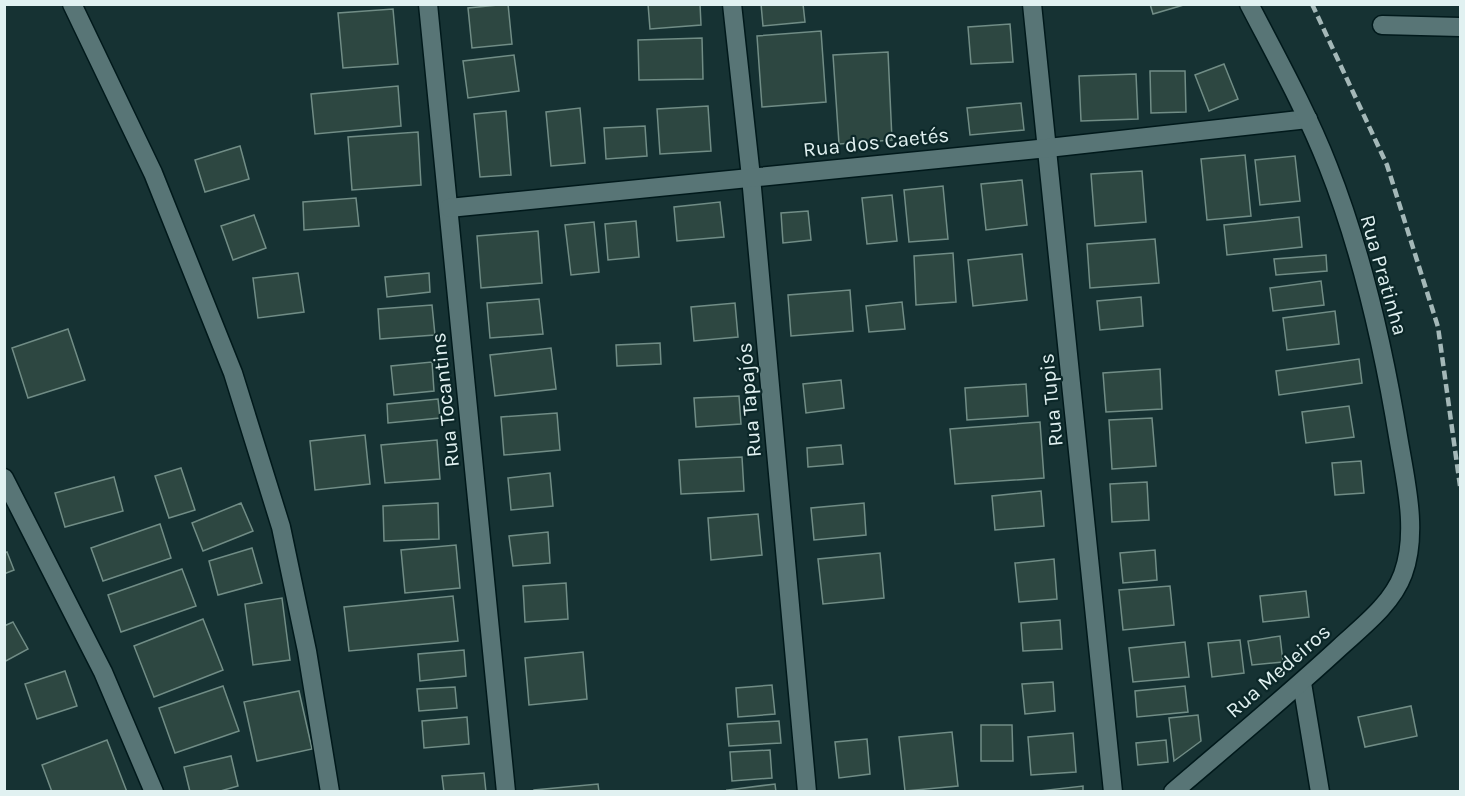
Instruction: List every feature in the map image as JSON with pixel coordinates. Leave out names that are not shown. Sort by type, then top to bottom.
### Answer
[{"type":"street","points":[[72,4],[153,173],[233,373],[281,527],[307,651],[330,792]]},
{"type":"street","name":"Rua Tocantins","points":[[428,4],[506,792]]},
{"type":"street","name":"Rua Tapajós","points":[[732,4],[751,177],[807,792]]},
{"type":"street","name":"Rua Tupis","points":[[1032,4],[1113,792]]},
{"type":"street","name":"Rua Pratinha","points":[[1249,4],[1308,119],[1329,167],[1349,229],[1388,372],[1408,496],[1409,546],[1403,575]]},
{"type":"street","points":[[1382,25],[1461,27]]},
{"type":"street","name":"Rua dos Caetés","points":[[449,208],[1048,148],[1308,119]]},
{"type":"street","points":[[4,478],[103,672],[154,792]]},
{"type":"street","name":"Rua Medeiros","points":[[1173,792],[1302,683],[1380,609],[1403,575]]},
{"type":"street","points":[[1302,683],[1320,792]]},
{"type":"building","points":[[508,4],[512,44],[472,48],[468,8]]},
{"type":"building","points":[[648,4],[700,4],[701,25],[650,29]]},
{"type":"building","points":[[761,4],[803,4],[805,22],[763,26]]},
{"type":"building","points":[[1150,4],[1187,4],[1153,14]]},
{"type":"building","points":[[393,9],[398,64],[343,68],[338,13]]},
{"type":"building","points":[[1010,24],[1013,62],[971,64],[968,27]]},
{"type":"building","points":[[821,31],[826,102],[762,107],[757,36]]},
{"type":"building","points":[[702,38],[703,79],[639,80],[638,40]]},
{"type":"building","points":[[888,52],[892,140],[839,144],[833,55]]},
{"type":"building","points":[[514,55],[519,91],[468,98],[463,61]]},
{"type":"building","points":[[1224,64],[1238,99],[1209,111],[1195,75]]},
{"type":"building","points":[[1150,71],[1185,71],[1186,112],[1151,113]]},
{"type":"building","points":[[1136,74],[1138,119],[1081,121],[1079,76]]},
{"type":"building","points":[[398,86],[401,126],[315,134],[311,94]]},
{"type":"building","points":[[1021,103],[1024,130],[970,135],[967,108]]},
{"type":"building","points":[[708,106],[711,151],[660,154],[657,109]]},
{"type":"building","points":[[580,108],[585,163],[551,166],[546,112]]},
{"type":"building","points":[[506,111],[511,175],[480,177],[474,114]]},
{"type":"building","points":[[645,126],[647,156],[606,159],[604,128]]},
{"type":"building","points":[[418,132],[421,185],[352,190],[348,137]]},
{"type":"building","points":[[240,146],[249,179],[205,192],[195,160]]},
{"type":"building","points":[[1245,155],[1251,216],[1207,220],[1201,159]]},
{"type":"building","points":[[1295,156],[1300,201],[1260,205],[1255,160]]},
{"type":"building","points":[[1142,171],[1146,222],[1095,226],[1091,174]]},
{"type":"building","points":[[1022,180],[1027,225],[986,230],[981,184]]},
{"type":"building","points":[[943,186],[948,239],[909,242],[904,190]]},
{"type":"building","points":[[892,195],[897,241],[867,244],[862,198]]},
{"type":"building","points":[[356,198],[359,226],[304,230],[303,202]]},
{"type":"building","points":[[720,202],[724,237],[677,241],[674,207]]},
{"type":"building","points":[[808,211],[811,240],[783,243],[781,213]]},
{"type":"building","points":[[254,215],[266,248],[233,260],[221,226]]},
{"type":"building","points":[[1299,217],[1302,247],[1227,255],[1224,225]]},
{"type":"building","points":[[636,221],[639,257],[608,260],[605,224]]},
{"type":"building","points":[[594,222],[599,272],[571,275],[565,225]]},
{"type":"building","points":[[538,231],[542,283],[481,288],[477,236]]},
{"type":"building","points":[[1155,239],[1159,283],[1090,288],[1087,244]]},
{"type":"building","points":[[953,253],[956,302],[916,305],[914,256]]},
{"type":"building","points":[[1022,254],[1027,300],[973,306],[968,260]]},
{"type":"building","points":[[1326,255],[1327,271],[1276,275],[1274,259]]},
{"type":"building","points":[[298,273],[304,312],[258,318],[253,278]]},
{"type":"building","points":[[429,273],[430,292],[387,297],[385,277]]},
{"type":"building","points":[[1321,281],[1324,305],[1273,311],[1270,288]]},
{"type":"building","points":[[850,290],[853,331],[791,336],[788,295]]},
{"type":"building","points":[[1141,297],[1143,326],[1100,330],[1097,301]]},
{"type":"building","points":[[539,299],[543,334],[490,338],[487,303]]},
{"type":"building","points":[[902,302],[905,329],[869,332],[866,306]]},
{"type":"building","points":[[735,303],[738,337],[694,341],[691,307]]},
{"type":"building","points":[[432,305],[435,335],[380,339],[378,309]]},
{"type":"building","points":[[1335,311],[1339,344],[1287,350],[1283,318]]},
{"type":"building","points":[[68,329],[85,380],[28,398],[12,348]]},
{"type":"building","points":[[660,343],[661,364],[617,366],[616,345]]},
{"type":"building","points":[[551,348],[556,389],[495,396],[490,355]]},
{"type":"building","points":[[1359,359],[1362,383],[1279,395],[1276,371]]},
{"type":"building","points":[[432,362],[434,391],[394,395],[391,366]]},
{"type":"building","points":[[1160,369],[1162,409],[1106,412],[1103,373]]},
{"type":"building","points":[[841,380],[844,408],[806,413],[803,384]]},
{"type":"building","points":[[1026,384],[1028,416],[967,420],[965,388]]},
{"type":"building","points":[[739,396],[741,424],[696,427],[694,398]]},
{"type":"building","points":[[438,399],[440,418],[388,423],[387,404]]},
{"type":"building","points":[[1349,406],[1354,437],[1306,443],[1302,412]]},
{"type":"building","points":[[557,413],[560,450],[504,455],[501,417]]},
{"type":"building","points":[[1152,418],[1156,466],[1112,469],[1109,420]]},
{"type":"building","points":[[1040,422],[1044,478],[955,484],[950,429]]},
{"type":"building","points":[[365,435],[370,484],[315,490],[310,441]]},
{"type":"building","points":[[437,440],[440,479],[385,483],[381,445]]},
{"type":"building","points":[[841,445],[843,464],[808,467],[807,448]]},
{"type":"building","points":[[742,457],[744,491],[681,494],[679,460]]},
{"type":"building","points":[[1361,461],[1364,493],[1335,495],[1332,463]]},
{"type":"building","points":[[181,468],[195,510],[169,518],[155,476]]},
{"type":"building","points":[[550,473],[553,506],[511,510],[508,478]]},
{"type":"building","points":[[114,477],[123,511],[65,527],[55,493]]},
{"type":"building","points":[[1147,482],[1149,520],[1112,522],[1110,484]]},
{"type":"building","points":[[1041,491],[1044,526],[995,530],[992,496]]},
{"type":"building","points":[[241,503],[253,531],[203,551],[192,523]]},
{"type":"building","points":[[438,503],[439,539],[384,541],[383,506]]},
{"type":"building","points":[[864,503],[866,535],[814,540],[811,508]]},
{"type":"building","points":[[758,514],[762,555],[711,560],[708,518]]},
{"type":"building","points":[[160,524],[171,558],[103,581],[91,548]]},
{"type":"building","points":[[548,532],[550,563],[513,566],[509,536]]},
{"type":"building","points":[[456,545],[460,588],[405,593],[401,550]]},
{"type":"building","points":[[252,548],[262,583],[218,595],[209,561]]},
{"type":"building","points":[[1155,550],[1157,580],[1123,583],[1120,553]]},
{"type":"building","points":[[7,552],[14,570],[4,574],[4,553]]},
{"type":"building","points":[[880,553],[884,598],[823,604],[818,559]]},
{"type":"building","points":[[1054,559],[1057,599],[1019,602],[1015,563]]},
{"type":"building","points":[[182,569],[196,606],[121,632],[108,595]]},
{"type":"building","points":[[566,583],[568,619],[525,622],[523,586]]},
{"type":"building","points":[[1170,586],[1174,625],[1123,630],[1119,590]]},
{"type":"building","points":[[1306,591],[1309,617],[1263,622],[1260,596]]},
{"type":"building","points":[[453,596],[458,641],[349,651],[344,607]]},
{"type":"building","points":[[282,598],[290,660],[253,665],[245,604]]},
{"type":"building","points":[[203,619],[223,670],[154,697],[134,646]]},
{"type":"building","points":[[1060,620],[1062,649],[1023,651],[1021,623]]},
{"type":"building","points":[[13,622],[28,649],[4,662],[4,626]]},
{"type":"building","points":[[1280,636],[1283,662],[1252,665],[1248,641]]},
{"type":"building","points":[[1240,640],[1244,673],[1212,677],[1208,643]]},
{"type":"building","points":[[1185,642],[1189,677],[1133,682],[1129,648]]},
{"type":"building","points":[[464,650],[466,676],[420,681],[418,654]]},
{"type":"building","points":[[583,652],[587,699],[529,705],[525,658]]},
{"type":"building","points":[[65,671],[77,706],[37,719],[25,684]]},
{"type":"building","points":[[1053,682],[1055,711],[1025,714],[1022,684]]},
{"type":"building","points":[[772,685],[775,714],[738,717],[736,688]]},
{"type":"building","points":[[223,686],[239,731],[175,753],[159,708]]},
{"type":"building","points":[[1185,686],[1188,712],[1137,717],[1135,691]]},
{"type":"building","points":[[455,687],[457,708],[419,711],[417,689]]},
{"type":"building","points":[[299,691],[312,749],[257,761],[244,702]]},
{"type":"building","points":[[1411,706],[1417,736],[1365,747],[1358,717]]},
{"type":"building","points":[[1198,715],[1201,741],[1174,761],[1169,718]]},
{"type":"building","points":[[467,717],[469,744],[424,748],[422,721]]},
{"type":"building","points":[[779,721],[781,743],[729,746],[727,724]]},
{"type":"building","points":[[981,725],[1012,725],[1013,761],[981,761]]},
{"type":"building","points":[[952,732],[958,786],[905,791],[899,737]]},
{"type":"building","points":[[1073,733],[1076,772],[1031,775],[1028,737]]},
{"type":"building","points":[[867,739],[870,774],[839,778],[835,742]]},
{"type":"building","points":[[107,740],[127,792],[52,792],[42,765]]},
{"type":"building","points":[[1166,740],[1168,762],[1138,765],[1136,743]]},
{"type":"building","points":[[770,750],[772,778],[732,781],[730,752]]},
{"type":"building","points":[[231,756],[238,786],[217,792],[190,792],[184,767]]},
{"type":"building","points":[[484,773],[486,792],[444,792],[442,776]]},
{"type":"building","points":[[598,784],[599,792],[534,792],[534,790]]},
{"type":"building","points":[[775,784],[776,792],[728,792],[727,790]]},
{"type":"building","points":[[1083,786],[1083,792],[1039,791]]},
{"type":"railway","points":[[1312,4],[1387,165],[1438,327],[1460,486]]}]
